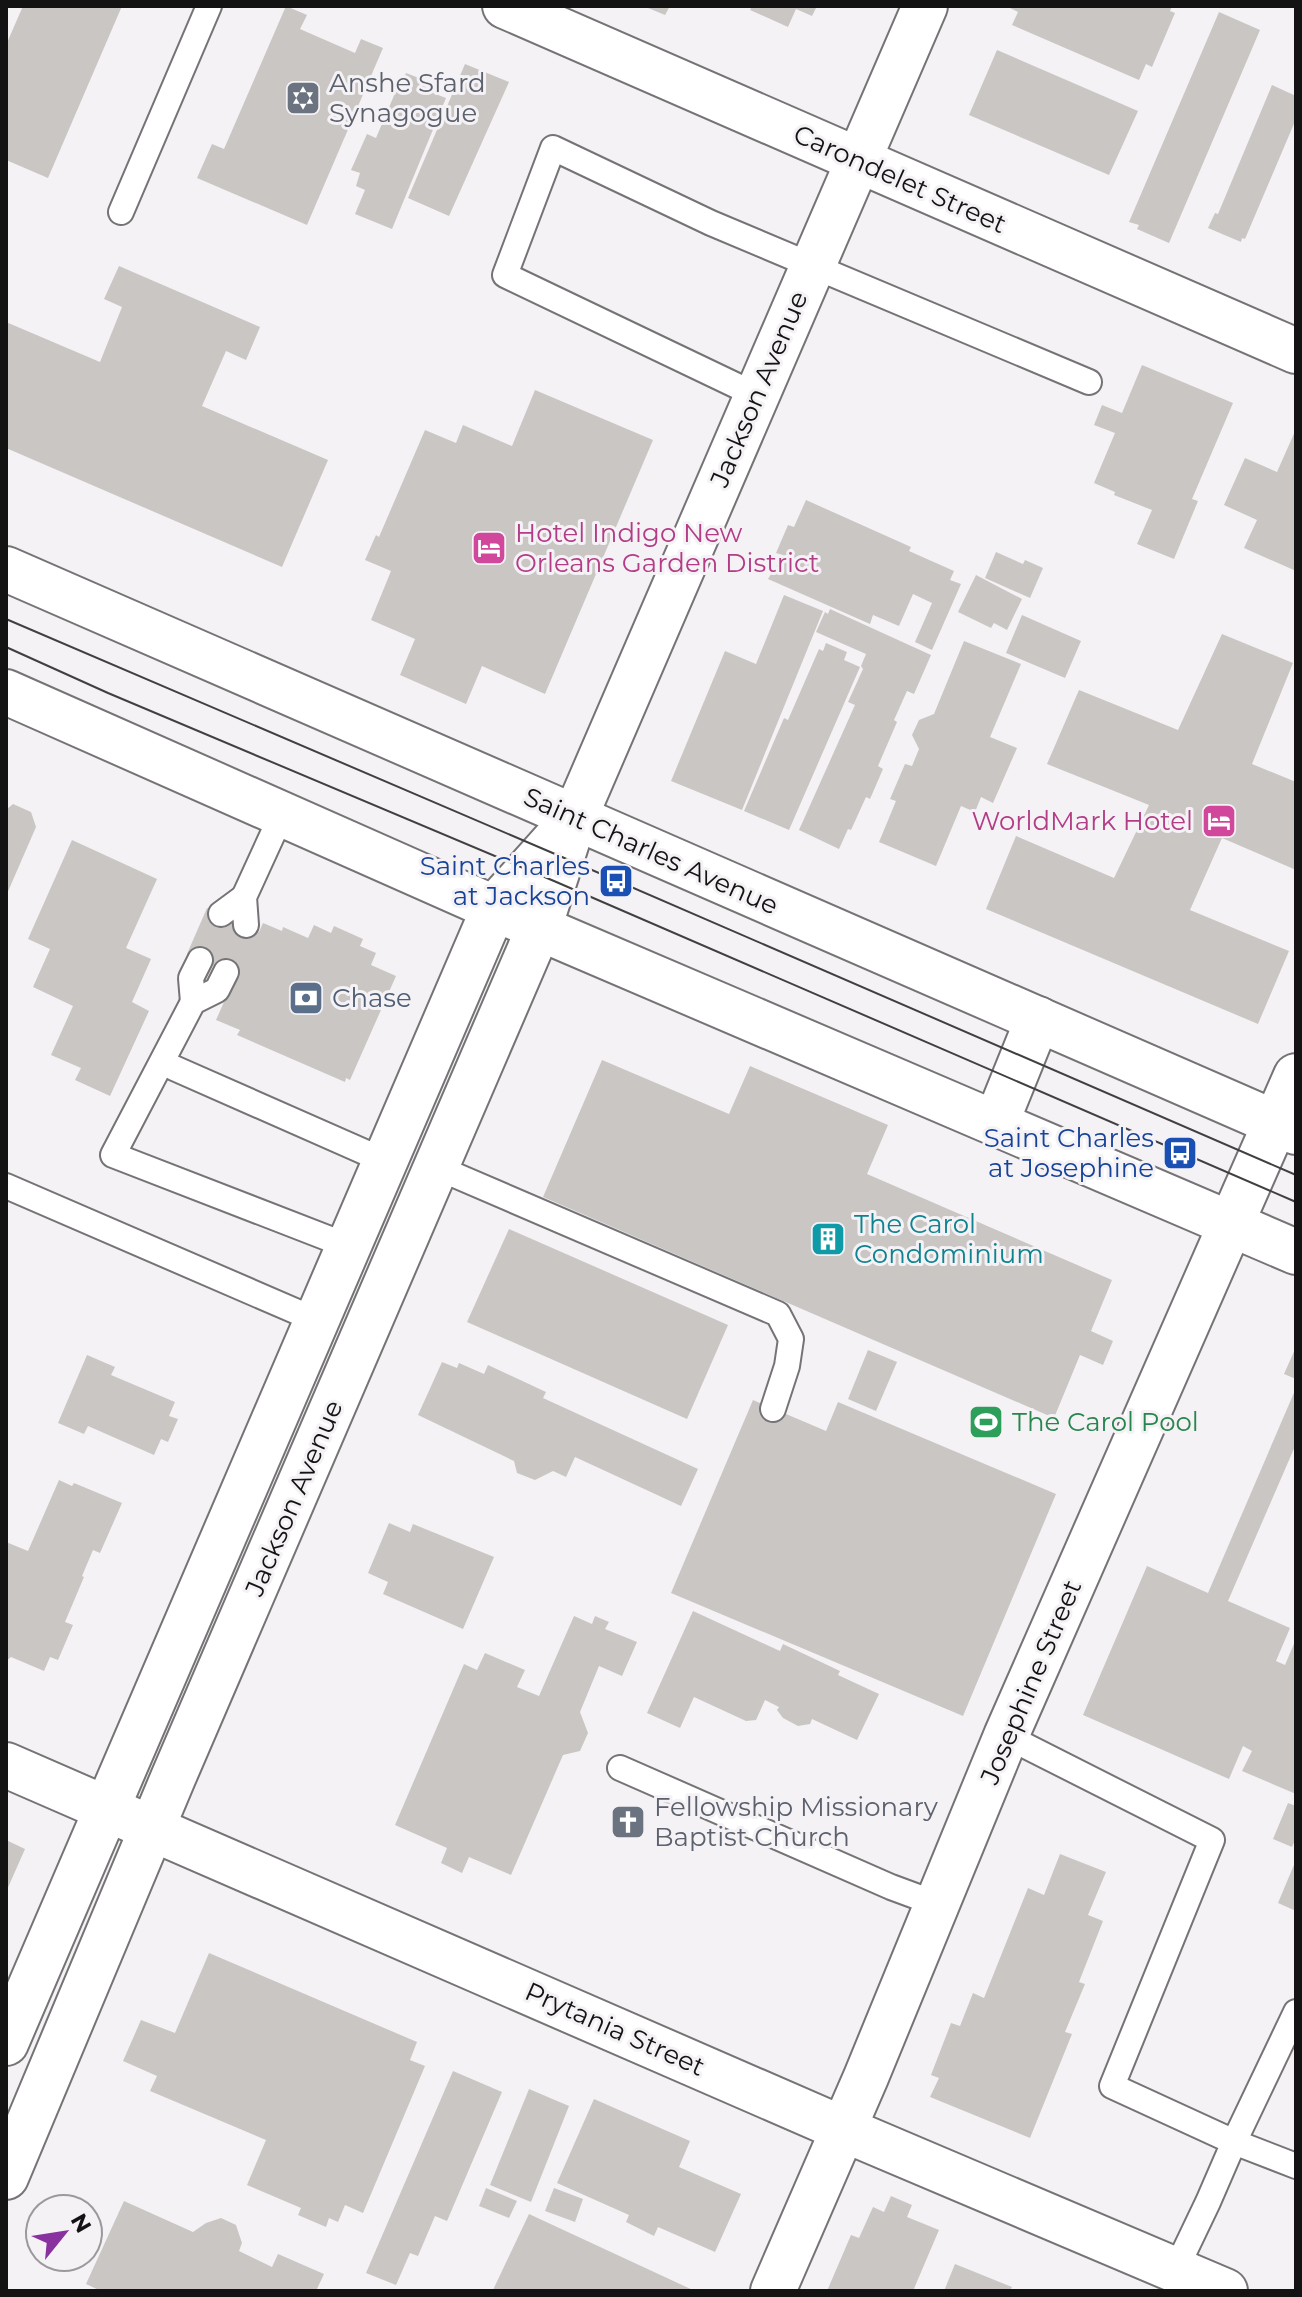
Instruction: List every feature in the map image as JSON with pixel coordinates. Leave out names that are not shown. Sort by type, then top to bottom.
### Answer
[{"type":"street","name":"Carondelet Street","points":[[505,6],[1296,351]]},
{"type":"street","name":"Jackson Avenue","points":[[6,2177],[539,928],[575,817],[925,6]]},
{"type":"street","name":"Saint Charles Avenue","points":[[6,569],[1285,1128]]},
{"type":"street","points":[[6,692],[539,928],[1296,1252]]},
{"type":"street","name":"Jackson Avenue","points":[[6,2043],[494,908],[575,817]]},
{"type":"street","points":[[996,1123],[1038,1019]]},
{"type":"street","name":"Josephine Street","points":[[773,2291],[1006,1736],[1232,1225],[1285,1128],[1296,1076]]},
{"type":"street","name":"Prytania Street","points":[[6,1765],[843,2129],[1225,2291]]},
{"type":"lane","points":[[121,212],[209,6]]},
{"type":"lane","points":[[756,395],[505,275],[553,148],[711,223],[1089,382]]},
{"type":"lane","points":[[246,925],[244,897],[282,814]]},
{"type":"lane","points":[[221,914],[244,897]]},
{"type":"lane","points":[[200,960],[191,978],[193,1002],[113,1155],[348,1246]]},
{"type":"lane","points":[[193,1002],[217,990],[226,972]]},
{"type":"lane","points":[[174,1068],[385,1161]]},
{"type":"lane","points":[[436,1167],[778,1314],[791,1339],[787,1366],[773,1409]]},
{"type":"lane","points":[[6,1186],[316,1320]]},
{"type":"lane","points":[[1006,1736],[1212,1840],[1112,2086],[1234,2142],[1296,2166]]},
{"type":"lane","points":[[620,1768],[891,1887],[937,1904]]},
{"type":"lane","points":[[1175,2271],[1296,2012]]},
{"type":"building","points":[[23,6],[122,6],[48,178],[6,160],[6,45]]},
{"type":"building","name":"Anshe Sfard Synagogue","points":[[286,6],[307,15],[300,29],[355,53],[361,39],[383,48],[307,225],[197,178],[212,144],[224,149]]},
{"type":"building","points":[[649,6],[670,6],[665,15]]},
{"type":"building","points":[[752,6],[817,6],[812,16],[796,9],[788,27],[750,10]]},
{"type":"building","points":[[1006,6],[1172,6],[1170,11],[1175,13],[1152,67],[1146,64],[1139,80],[1012,25],[1018,12]]},
{"type":"building","points":[[1219,12],[1260,30],[1169,243],[1137,229],[1139,225],[1129,222]]},
{"type":"building","points":[[997,50],[1138,111],[1109,175],[969,115]]},
{"type":"building","points":[[465,64],[509,82],[449,216],[408,198]]},
{"type":"building","points":[[406,73],[437,85],[433,93],[446,98],[392,229],[355,214],[365,190],[356,186],[360,173],[351,170],[367,134],[376,138]]},
{"type":"building","points":[[1272,85],[1296,96],[1296,119],[1245,239],[1242,238],[1241,242],[1208,228],[1215,213],[1218,214]]},
{"type":"building","points":[[119,266],[260,327],[246,360],[226,351],[202,406],[328,460],[282,567],[6,448],[6,322],[100,362],[122,307],[104,299]]},
{"type":"building","points":[[1142,365],[1233,403],[1192,499],[1198,501],[1174,559],[1137,544],[1152,510],[1114,495],[1115,492],[1094,483],[1115,433],[1094,425],[1102,405],[1122,413]]},
{"type":"building","name":"Hotel Indigo New Orleans Garden District","points":[[535,390],[653,440],[545,694],[482,666],[466,704],[400,675],[415,639],[371,620],[391,571],[365,560],[376,535],[379,537],[425,430],[456,443],[463,425],[512,446]]},
{"type":"building","points":[[1296,429],[1296,571],[1244,548],[1257,520],[1224,505],[1245,458],[1277,472]]},
{"type":"building","points":[[806,500],[911,547],[909,551],[954,571],[950,580],[961,584],[932,650],[915,642],[932,603],[913,594],[899,626],[873,615],[870,624],[768,579],[783,555],[776,553],[788,525],[794,527]]},
{"type":"building","points":[[996,552],[1023,564],[1025,560],[1043,568],[1030,598],[985,578]]},
{"type":"building","points":[[976,575],[1022,599],[1007,630],[994,623],[991,628],[958,612]]},
{"type":"building","points":[[784,595],[823,611],[742,810],[671,781],[725,651],[756,664]]},
{"type":"building","points":[[830,609],[931,655],[914,694],[907,691],[894,720],[897,722],[878,766],[883,769],[870,799],[866,797],[839,849],[799,830],[855,705],[848,702],[863,669],[861,666],[866,654],[816,632],[825,612],[828,614]]},
{"type":"building","points":[[1022,615],[1081,641],[1065,678],[1006,653]]},
{"type":"building","name":"WorldMark Hotel","points":[[1222,634],[1293,663],[1252,764],[1296,782],[1296,870],[1222,838],[1190,910],[1289,951],[1258,1024],[986,909],[1016,836],[1114,878],[1149,805],[1047,764],[1079,690],[1178,730]]},
{"type":"building","points":[[964,641],[1021,664],[990,737],[1017,748],[993,803],[981,797],[975,812],[961,806],[936,866],[879,842],[896,801],[890,799],[905,764],[912,766],[919,749],[912,735],[919,720],[934,714]]},
{"type":"building","points":[[826,643],[847,652],[844,660],[860,667],[789,830],[744,811],[784,718],[788,720],[819,649],[823,651]]},
{"type":"building","points":[[13,804],[31,812],[36,827],[6,896],[6,810]]},
{"type":"building","points":[[72,840],[157,879],[126,948],[151,959],[132,1002],[149,1011],[110,1096],[75,1080],[81,1068],[51,1055],[73,1006],[33,987],[50,949],[28,939]]},
{"type":"building","name":"Chase","points":[[207,908],[259,932],[263,923],[282,931],[283,927],[308,938],[314,925],[331,933],[334,926],[363,939],[360,946],[376,953],[371,965],[396,976],[350,1080],[346,1078],[345,1082],[237,1035],[240,1030],[216,1020],[236,975],[187,954]]},
{"type":"building","name":"The Carol Condominium","points":[[602,1060],[729,1114],[750,1066],[888,1125],[867,1174],[1112,1280],[1091,1331],[1113,1341],[1103,1365],[1080,1355],[1054,1418],[543,1197]]},
{"type":"building","points":[[509,1229],[728,1325],[687,1419],[467,1322]]},
{"type":"building","points":[[1296,1347],[1296,1379],[1284,1374]]},
{"type":"building","points":[[868,1350],[897,1362],[876,1411],[848,1399]]},
{"type":"building","points":[[87,1355],[115,1367],[111,1375],[175,1402],[169,1416],[178,1419],[168,1442],[161,1439],[154,1455],[88,1426],[84,1434],[58,1423]]},
{"type":"building","points":[[442,1362],[457,1368],[459,1363],[484,1374],[488,1365],[546,1392],[543,1398],[698,1469],[681,1506],[575,1457],[566,1477],[553,1471],[535,1480],[517,1473],[514,1461],[418,1415]]},
{"type":"building","points":[[1296,1388],[1296,1444],[1228,1601],[1290,1628],[1276,1661],[1285,1665],[1296,1639],[1296,1794],[1242,1771],[1252,1751],[1243,1746],[1229,1779],[1083,1715],[1147,1566],[1208,1593]]},
{"type":"building","points":[[753,1400],[826,1431],[838,1402],[1056,1494],[963,1716],[671,1593]]},
{"type":"building","points":[[59,1480],[122,1503],[100,1553],[93,1550],[82,1576],[65,1622],[73,1625],[58,1660],[50,1657],[44,1671],[11,1657],[6,1661],[6,1542],[28,1551]]},
{"type":"building","points":[[389,1523],[410,1532],[413,1524],[494,1557],[463,1629],[383,1594],[388,1582],[368,1573]]},
{"type":"building","points":[[693,1611],[780,1651],[783,1644],[879,1694],[857,1740],[812,1719],[810,1724],[798,1726],[783,1718],[777,1710],[779,1707],[765,1700],[756,1720],[746,1721],[694,1697],[680,1728],[647,1713]]},
{"type":"building","points":[[574,1616],[592,1624],[595,1616],[609,1622],[605,1629],[637,1642],[622,1676],[599,1666],[580,1712],[588,1733],[580,1751],[563,1755],[511,1875],[469,1857],[462,1873],[441,1863],[447,1848],[395,1825],[464,1664],[477,1670],[485,1653],[525,1670],[517,1687],[539,1696]]},
{"type":"building","points":[[1288,1803],[1296,1806],[1296,1838],[1292,1847],[1273,1839]]},
{"type":"building","points":[[6,1840],[25,1849],[6,1892]]},
{"type":"building","points":[[1060,1854],[1106,1872],[1088,1915],[1103,1921],[1079,1982],[1085,1984],[1065,2032],[1072,2034],[1030,2138],[930,2097],[939,2078],[931,2075],[951,2023],[960,2026],[973,1993],[984,1998],[1028,1888],[1044,1895]]},
{"type":"building","points":[[1296,1860],[1296,1911],[1278,1903]]},
{"type":"building","points":[[209,1953],[417,2042],[410,2060],[425,2066],[363,2213],[345,2205],[338,2222],[329,2218],[326,2227],[298,2215],[301,2208],[247,2185],[266,2140],[150,2091],[157,2076],[123,2061],[141,2020],[175,2033]]},
{"type":"building","points":[[453,2071],[502,2092],[447,2221],[435,2216],[418,2256],[410,2253],[396,2285],[366,2273]]},
{"type":"building","points":[[529,2089],[569,2106],[531,2202],[490,2185]]},
{"type":"building","points":[[594,2099],[690,2141],[679,2167],[741,2194],[715,2252],[658,2227],[654,2236],[626,2222],[629,2215],[557,2183]]},
{"type":"building","points":[[486,2188],[517,2201],[509,2218],[479,2206]]},
{"type":"building","points":[[554,2188],[583,2199],[575,2222],[545,2211]]},
{"type":"building","points":[[891,2196],[912,2205],[907,2217],[939,2230],[913,2291],[827,2291],[851,2235],[859,2238],[873,2207],[884,2212]]},
{"type":"building","points":[[124,2201],[193,2232],[221,2218],[236,2225],[242,2243],[239,2251],[272,2267],[278,2254],[324,2274],[316,2291],[101,2291],[86,2284],[91,2273],[104,2273],[104,2245]]},
{"type":"building","points":[[529,2214],[695,2291],[493,2290]]},
{"type":"building","points":[[955,2264],[1012,2287],[1010,2291],[944,2291]]},
{"type":"tram line","points":[[6,619],[1296,1175]]},
{"type":"tram line","points":[[6,647],[1296,1202]]},
{"type":"place","name":"Anshe Sfard Synagogue","points":[[303,98]]},
{"type":"place","name":"Hotel Indigo New Orleans Garden District","points":[[489,548]]},
{"type":"place","name":"WorldMark Hotel","points":[[1219,821]]},
{"type":"place","name":"Saint Charles at Jackson","points":[[616,881]]},
{"type":"place","name":"Chase","points":[[306,998]]},
{"type":"place","name":"Saint Charles at Josephine","points":[[1180,1153]]},
{"type":"place","name":"The Carol Condominium","points":[[828,1239]]},
{"type":"place","name":"The Carol Pool","points":[[986,1422]]},
{"type":"place","name":"Fellowship Missionary Baptist Church","points":[[628,1822]]}]
